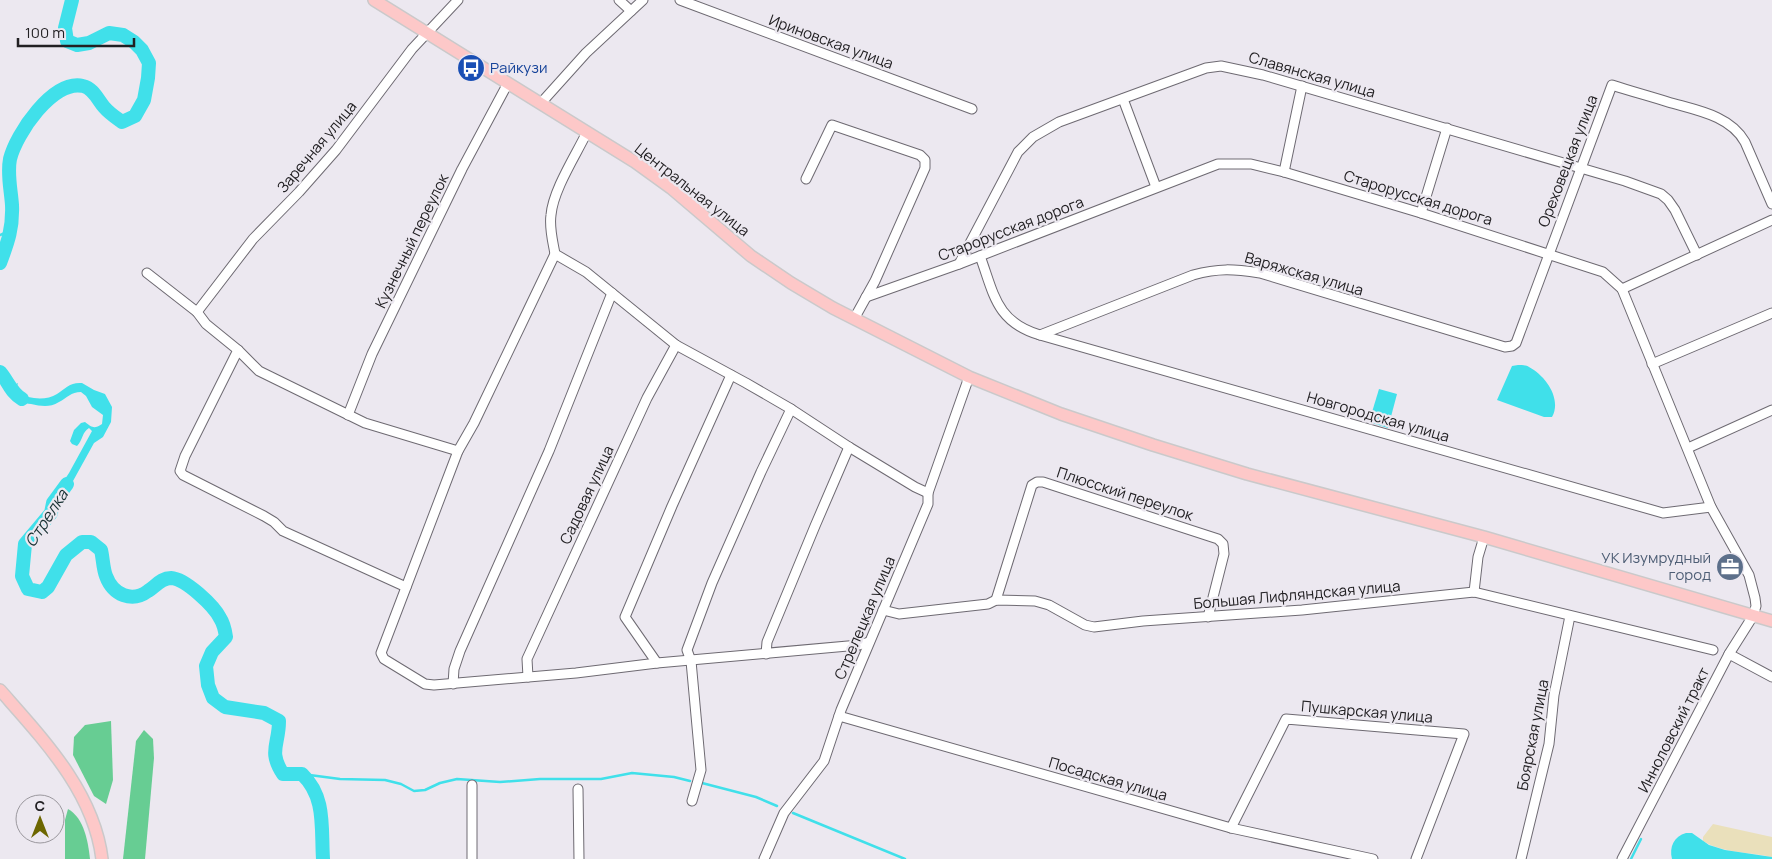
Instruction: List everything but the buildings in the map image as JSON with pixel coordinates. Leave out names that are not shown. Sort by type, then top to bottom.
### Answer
[{"type":"main road","name":"Центральная улица","points":[[374,0],[635,162],[671,188],[751,256],[791,284],[854,319],[969,377],[1061,414],[1153,446],[1247,474],[1484,537],[1772,621]]},
{"type":"main road","points":[[0,690],[70,776],[88,808],[102,859]]},
{"type":"street","name":"Заречная улица","points":[[196,311],[253,239],[299,192],[336,150],[426,32],[458,0]]},
{"type":"street","points":[[619,0],[631,11]]},
{"type":"street","points":[[540,103],[586,53],[643,0]]},
{"type":"street","name":"Ириновская улица","points":[[680,0],[972,109]]},
{"type":"street","name":"Славянская улица","points":[[959,264],[1018,152],[1033,137],[1059,122],[1206,68],[1221,66],[1263,75],[1447,128],[1625,181],[1661,194],[1675,210],[1697,255]]},
{"type":"street","name":"Кузнечный переулок","points":[[348,415],[372,354],[462,170],[508,83]]},
{"type":"street","name":"Ореховецкая улица","points":[[1548,253],[1612,85],[1711,114],[1729,124],[1741,134],[1772,204]]},
{"type":"street","points":[[1284,172],[1302,86]]},
{"type":"street","points":[[1123,99],[1156,187]]},
{"type":"street","points":[[806,179],[832,125],[920,155],[925,160],[925,168],[875,281],[854,319]]},
{"type":"street","points":[[1421,213],[1447,128]]},
{"type":"street","points":[[588,132],[555,196],[551,214],[551,232],[555,254],[474,423],[458,452],[381,653],[384,660],[425,684],[453,684],[860,645],[869,642]]},
{"type":"street","name":"Старорусская дорога","points":[[866,297],[959,264],[1218,164],[1251,164],[1284,172],[1421,213],[1603,272],[1622,288],[1711,507],[1748,575],[1756,606],[1753,616]]},
{"type":"street","points":[[1622,288],[1772,220]]},
{"type":"street","name":"Варяжская улица","points":[[1040,335],[1193,275],[1214,270],[1232,269],[1260,273],[1505,347],[1512,346],[1516,343],[1548,253]]},
{"type":"street","points":[[555,254],[586,272],[676,345],[791,409],[849,448],[928,493]]},
{"type":"street","points":[[980,256],[997,303],[1004,313],[1014,324],[1040,335]]},
{"type":"street","points":[[147,273],[196,311],[206,324],[239,351],[259,371],[365,423],[458,452]]},
{"type":"street","points":[[453,684],[454,669],[460,651],[549,451],[612,293]]},
{"type":"street","points":[[1652,364],[1772,313]]},
{"type":"street","name":"Новгородская улица","points":[[1040,335],[1663,513],[1711,507]]},
{"type":"street","name":"Садовая улица","points":[[528,677],[527,659],[647,398],[676,345]]},
{"type":"street","points":[[239,351],[180,471],[183,475],[264,516],[283,531],[406,588]]},
{"type":"street","points":[[658,664],[625,617],[672,506],[731,376]]},
{"type":"street","name":"Стрелецкая улица","points":[[764,859],[784,812],[824,762],[839,716],[928,504],[928,493],[969,377]]},
{"type":"street","points":[[692,801],[701,770],[691,661],[687,650],[712,583],[791,409]]},
{"type":"street","points":[[1688,448],[1772,410]]},
{"type":"street","points":[[766,654],[767,642],[849,448]]},
{"type":"street","name":"Плюсский переулок","points":[[996,600],[1032,485],[1036,482],[1043,482],[1218,540],[1223,544],[1224,554],[1208,617]]},
{"type":"street","points":[[1474,592],[1478,557],[1484,537]]},
{"type":"street","name":"Большая Лифляндская улица","points":[[883,610],[899,614],[988,604],[996,600],[1035,601],[1048,605],[1085,625],[1094,627],[1143,621],[1302,610],[1474,592],[1713,650]]},
{"type":"street","name":"Боярская улица","points":[[1521,859],[1549,744],[1554,695],[1570,616]]},
{"type":"street","name":"Инноловский тракт","points":[[1622,859],[1729,654],[1753,616]]},
{"type":"street","points":[[1729,654],[1772,677]]},
{"type":"street","name":"Посадская улица","points":[[839,716],[1231,828],[1373,859]]},
{"type":"street","name":"Пушкарская улица","points":[[1231,828],[1286,719],[1464,734],[1416,859]]},
{"type":"street","points":[[472,785],[472,859]]},
{"type":"street","points":[[578,788],[579,859]]},
{"type":"green space","points":[[111,721],[113,780],[106,804],[94,796],[73,755],[74,737],[85,725]]},
{"type":"green space","points":[[144,730],[153,739],[154,758],[145,859],[123,859],[136,741]]},
{"type":"green space","points":[[68,809],[78,818],[84,831],[90,859],[65,859],[65,820]]},
{"type":"sand","points":[[1713,824],[1772,837],[1772,857],[1727,850],[1703,841],[1703,837]]},
{"type":"water","points":[[1525,365],[1535,371],[1551,389],[1555,403],[1552,417],[1544,417],[1497,400],[1512,366]]},
{"type":"water","points":[[18,383],[16,389],[18,393],[27,397],[48,398],[71,384],[82,383],[105,394],[112,407],[111,422],[103,437],[94,443],[60,500],[53,497],[69,473],[92,431],[89,428],[87,430],[77,446],[70,441],[74,430],[81,423],[85,422],[90,426],[99,426],[102,424],[103,415],[92,407],[86,396],[81,392],[72,394],[48,406],[16,401],[4,390]]},
{"type":"water","points":[[1379,389],[1397,394],[1388,428],[1369,422]]},
{"type":"water","points":[[1686,833],[1692,833],[1709,845],[1725,850],[1772,857],[1772,859],[1672,859],[1671,850],[1673,843],[1678,837]]},
{"type":"waterway","name":"Стрелка","points":[[0,263],[8,241],[12,221],[9,176],[10,159],[20,136],[38,110],[48,99],[71,86],[83,86],[90,89],[106,109],[122,122],[135,116],[144,100],[149,63],[142,50],[134,42],[123,35],[109,33],[89,43],[77,45],[67,41],[65,28],[72,0]]},
{"type":"waterway","points":[[0,235],[11,230]]},
{"type":"waterway","name":"Стрелка","points":[[0,372],[12,390],[22,399]]},
{"type":"waterway","name":"Стрелка","points":[[67,484],[53,503],[51,513],[25,544],[22,576],[28,589],[42,592],[48,587],[66,555],[82,542],[91,542],[101,550],[105,573],[109,583],[118,592],[130,597],[142,595],[161,581],[171,578],[192,588],[206,600],[221,620],[226,637],[212,652],[206,666],[208,685],[213,698],[225,707],[264,713],[279,721],[275,748],[276,759],[283,774],[302,774],[315,792],[321,813],[323,859]]},
{"type":"waterway","points":[[302,774],[340,779],[385,780],[401,784],[414,791],[425,790],[440,783],[457,779],[500,782],[540,779],[601,779],[632,773],[674,777],[690,781]]},
{"type":"waterway","points":[[702,783],[756,797],[777,806]]},
{"type":"waterway","points":[[793,813],[905,859]]},
{"type":"waterway","points":[[1631,859],[1641,839]]},
{"type":"place","name":"Райкузи","points":[[471,68]]},
{"type":"place","name":"УК Изумрудный город","points":[[1730,567]]}]
